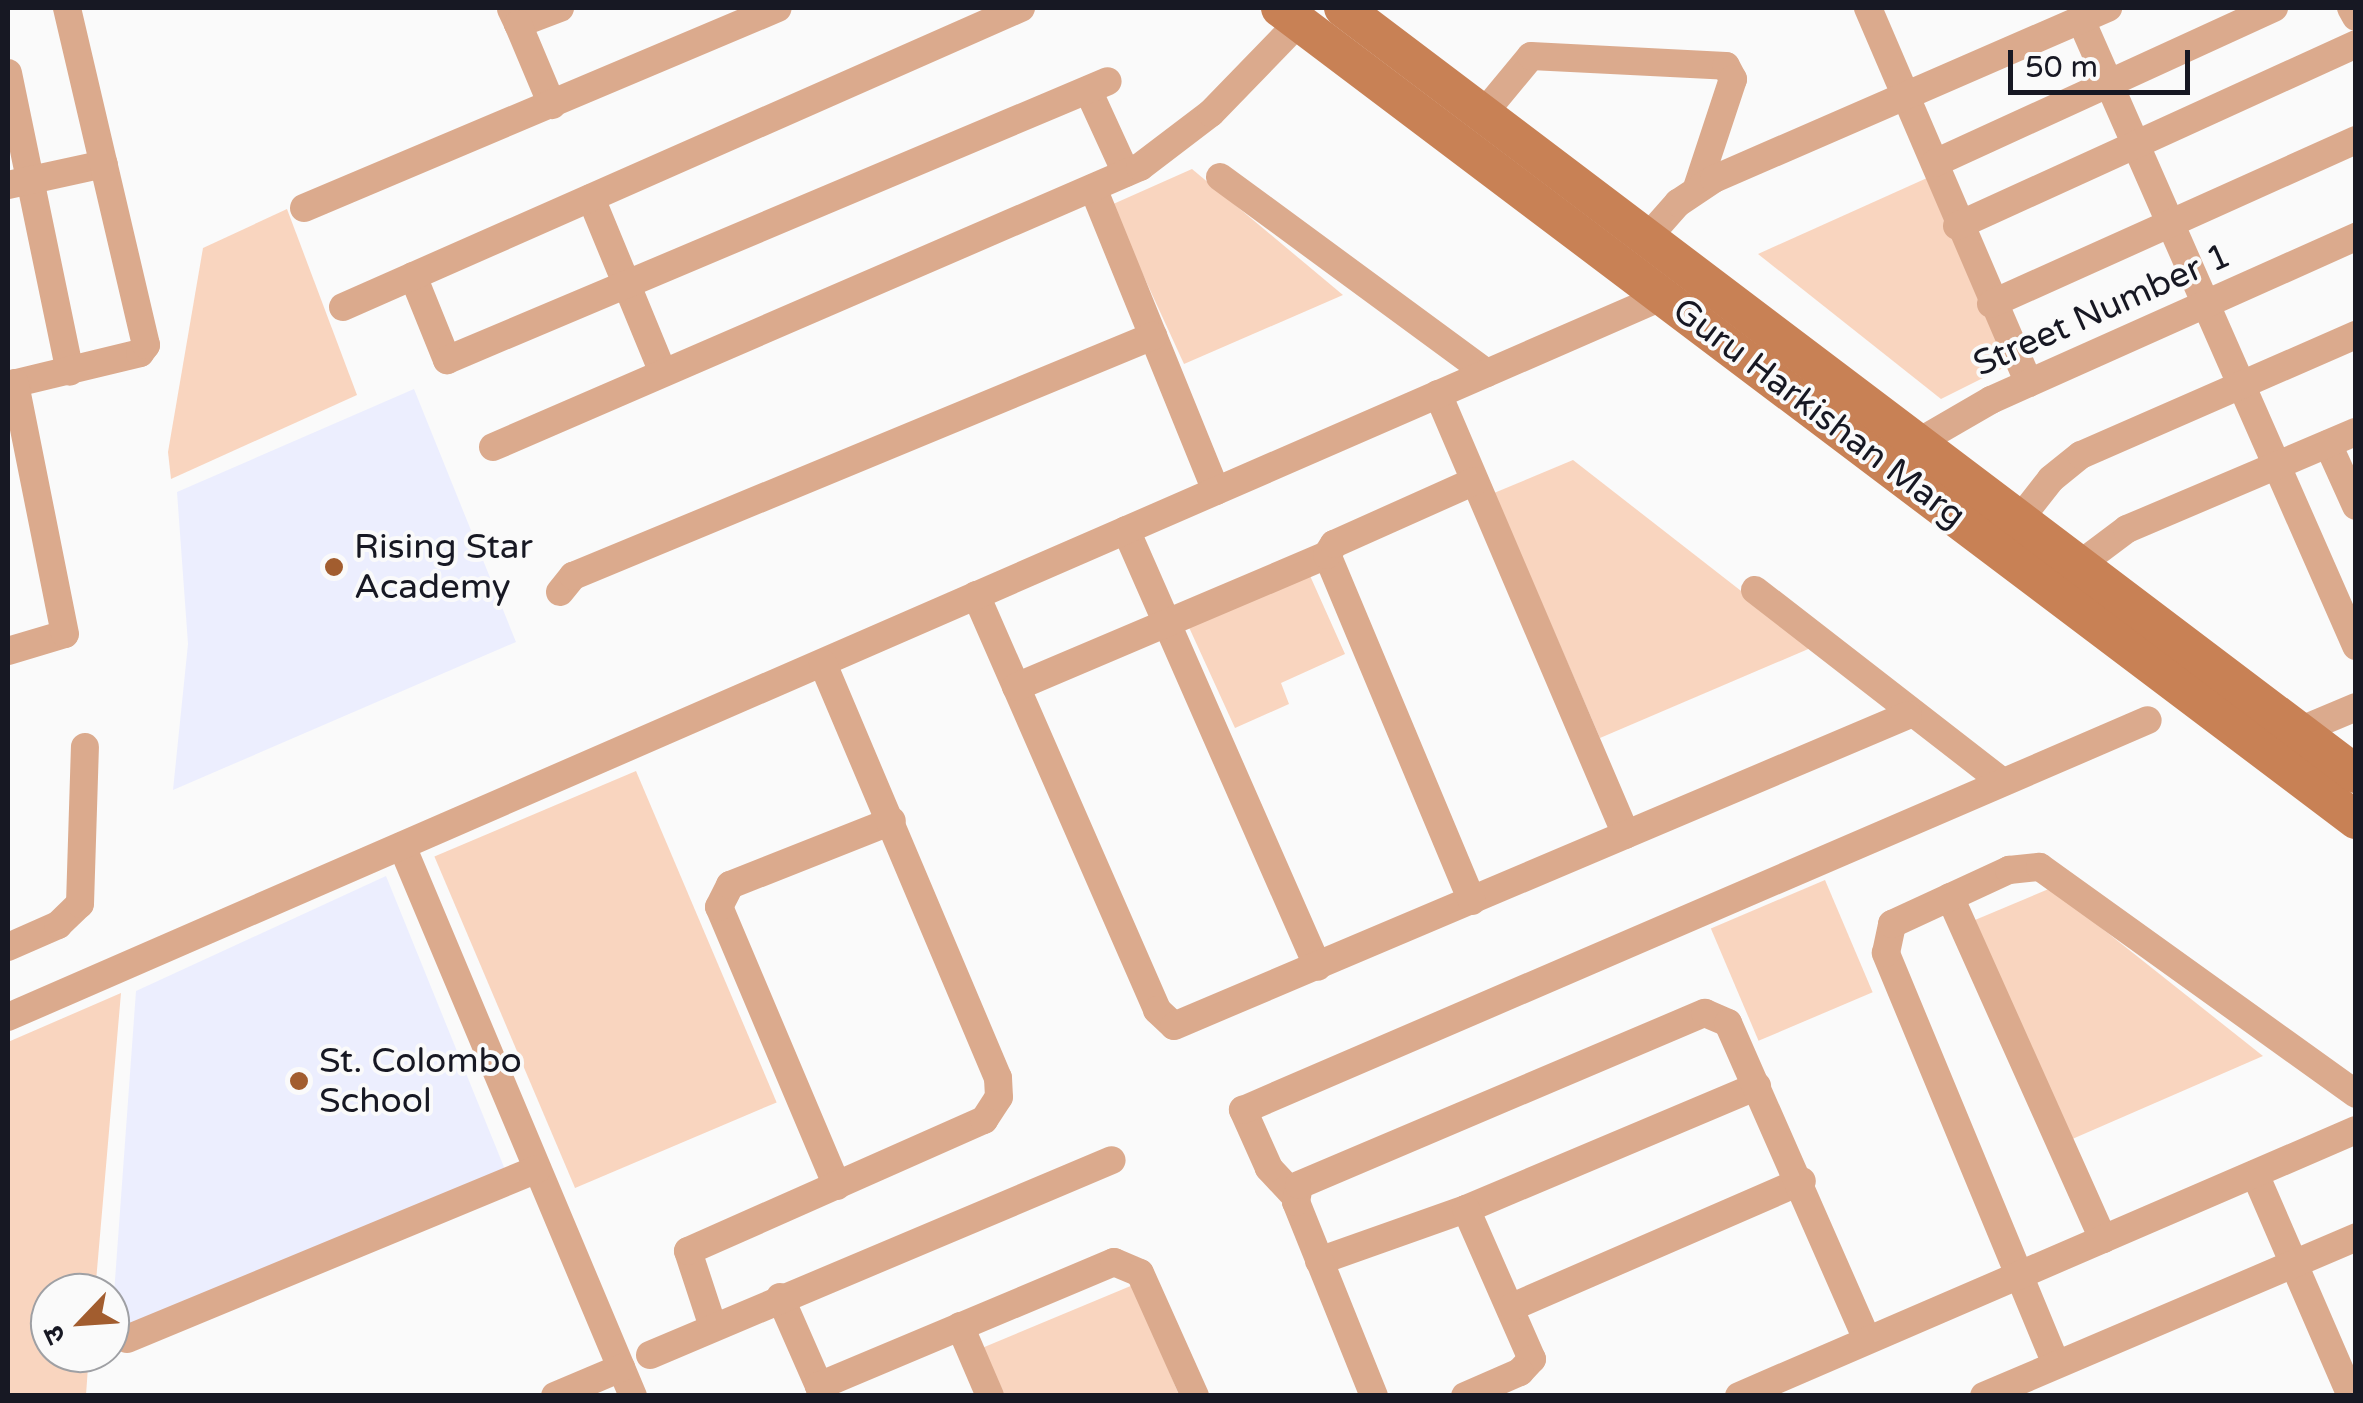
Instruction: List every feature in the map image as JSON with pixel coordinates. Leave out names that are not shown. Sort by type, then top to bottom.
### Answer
[{"type":"main road","name":"Guru Harkishan Marg","points":[[1343,8],[2356,774]]},
{"type":"main road","name":"Guru Harkishan Marg","points":[[1290,14],[2356,820]]},
{"type":"street","points":[[8,650],[64,634],[18,452],[11,384],[140,353],[146,346],[67,8]]},
{"type":"street","points":[[552,105],[514,16],[560,8]]},
{"type":"street","points":[[304,208],[778,8]]},
{"type":"street","points":[[343,307],[1020,8]]},
{"type":"street","points":[[1868,8],[1935,163],[1957,226],[2028,383]]},
{"type":"street","points":[[1647,238],[1698,188],[1904,97],[2065,20],[2108,8]]},
{"type":"street","points":[[1935,163],[2274,8]]},
{"type":"street","points":[[2351,8],[2356,17]]},
{"type":"street","points":[[493,447],[1126,173],[1212,113],[1290,14]]},
{"type":"street","points":[[2065,20],[2106,84],[2356,646]]},
{"type":"street","points":[[1957,226],[2356,44]]},
{"type":"street","points":[[1483,114],[1531,56],[1726,66],[1733,79],[1698,188]]},
{"type":"street","points":[[8,73],[19,182],[70,372]]},
{"type":"street","points":[[412,276],[446,360],[1098,86],[1126,173]]},
{"type":"street","points":[[1991,304],[2356,140]]},
{"type":"street","points":[[19,182],[104,164]]},
{"type":"street","points":[[1220,177],[1487,373]]},
{"type":"street","points":[[1093,188],[1216,491]]},
{"type":"street","points":[[591,198],[663,373]]},
{"type":"street","name":"Street Number 1","points":[[1886,463],[1916,441],[2028,383],[2356,238]]},
{"type":"street","points":[[8,1017],[1664,296]]},
{"type":"street","points":[[560,592],[573,576],[1153,336]]},
{"type":"street","points":[[2019,520],[2072,460],[2238,382],[2356,336]]},
{"type":"street","points":[[1438,394],[1626,835]]},
{"type":"street","points":[[2080,565],[2127,528],[2356,432]]},
{"type":"street","points":[[2328,444],[2356,506]]},
{"type":"street","points":[[1016,687],[1168,627],[1327,555],[1334,544],[1475,481]]},
{"type":"street","points":[[1126,530],[1318,967]]},
{"type":"street","points":[[1327,555],[1472,901]]},
{"type":"street","points":[[1755,590],[1908,714],[2001,782]]},
{"type":"street","points":[[976,595],[1165,1022],[1184,1025],[1908,714]]},
{"type":"street","points":[[713,1327],[688,1250],[984,1120],[999,1097],[998,1078],[823,663]]},
{"type":"street","points":[[2300,732],[2356,707]]},
{"type":"street","points":[[1374,1396],[1294,1195],[1268,1168],[1243,1110],[2148,720]]},
{"type":"street","points":[[8,947],[58,925],[80,904],[85,747]]},
{"type":"street","points":[[836,1186],[719,907],[730,885],[892,822]]},
{"type":"street","points":[[402,846],[632,1396]]},
{"type":"street","points":[[2056,1364],[1884,943],[1892,924],[2009,870],[2040,867],[2356,1094]]},
{"type":"street","points":[[1950,897],[2104,1239]]},
{"type":"street","points":[[1294,1195],[1299,1185],[1705,1012],[1728,1023],[1802,1182],[1867,1340]]},
{"type":"street","points":[[1319,1261],[1466,1209],[1758,1086]]},
{"type":"street","points":[[1739,1396],[2356,1130]]},
{"type":"street","points":[[650,1355],[780,1296],[1112,1160]]},
{"type":"street","points":[[130,1338],[538,1169]]},
{"type":"street","points":[[2254,1174],[2352,1396]]},
{"type":"street","points":[[1512,1307],[1802,1182]]},
{"type":"street","points":[[1465,1396],[1528,1366],[1530,1348],[1466,1209]]},
{"type":"street","points":[[1984,1396],[2356,1237]]},
{"type":"street","points":[[780,1296],[821,1391],[1099,1266],[1128,1264],[1140,1273],[1195,1396]]},
{"type":"street","points":[[960,1326],[990,1396]]},
{"type":"street","points":[[555,1396],[620,1368]]},
{"type":"shaded area","points":[[1192,169],[1343,295],[1184,364],[1111,205]]},
{"type":"shaded area","points":[[1927,178],[2009,365],[1941,399],[1758,254]]},
{"type":"shaded area","points":[[287,209],[357,395],[171,479],[168,452],[203,248]]},
{"type":"shaded area","name":"Rising Star Academy","points":[[414,389],[516,642],[173,790],[188,644],[177,492]]},
{"type":"shaded area","points":[[1573,460],[1813,647],[1600,738],[1494,493]]},
{"type":"shaded area","points":[[1307,569],[1345,654],[1281,683],[1289,704],[1235,728],[1187,623]]},
{"type":"shaded area","points":[[636,771],[777,1102],[575,1188],[434,857]]},
{"type":"shaded area","name":"St. Colombo School","points":[[386,876],[506,1172],[130,1340],[130,1273],[116,1273],[136,991]]},
{"type":"shaded area","points":[[1825,880],[1873,992],[1759,1041],[1711,928]]},
{"type":"shaded area","points":[[2051,888],[2263,1056],[2070,1140],[1975,920]]},
{"type":"shaded area","points":[[121,993],[97,1273],[30,1273],[30,1373],[88,1373],[86,1395],[8,1395],[8,1042]]},
{"type":"shaded area","points":[[1133,1285],[1179,1395],[1002,1395],[982,1348]]},
{"type":"place","name":"Rising Star Academy","points":[[334,567]]},
{"type":"place","name":"St. Colombo School","points":[[299,1081]]}]
